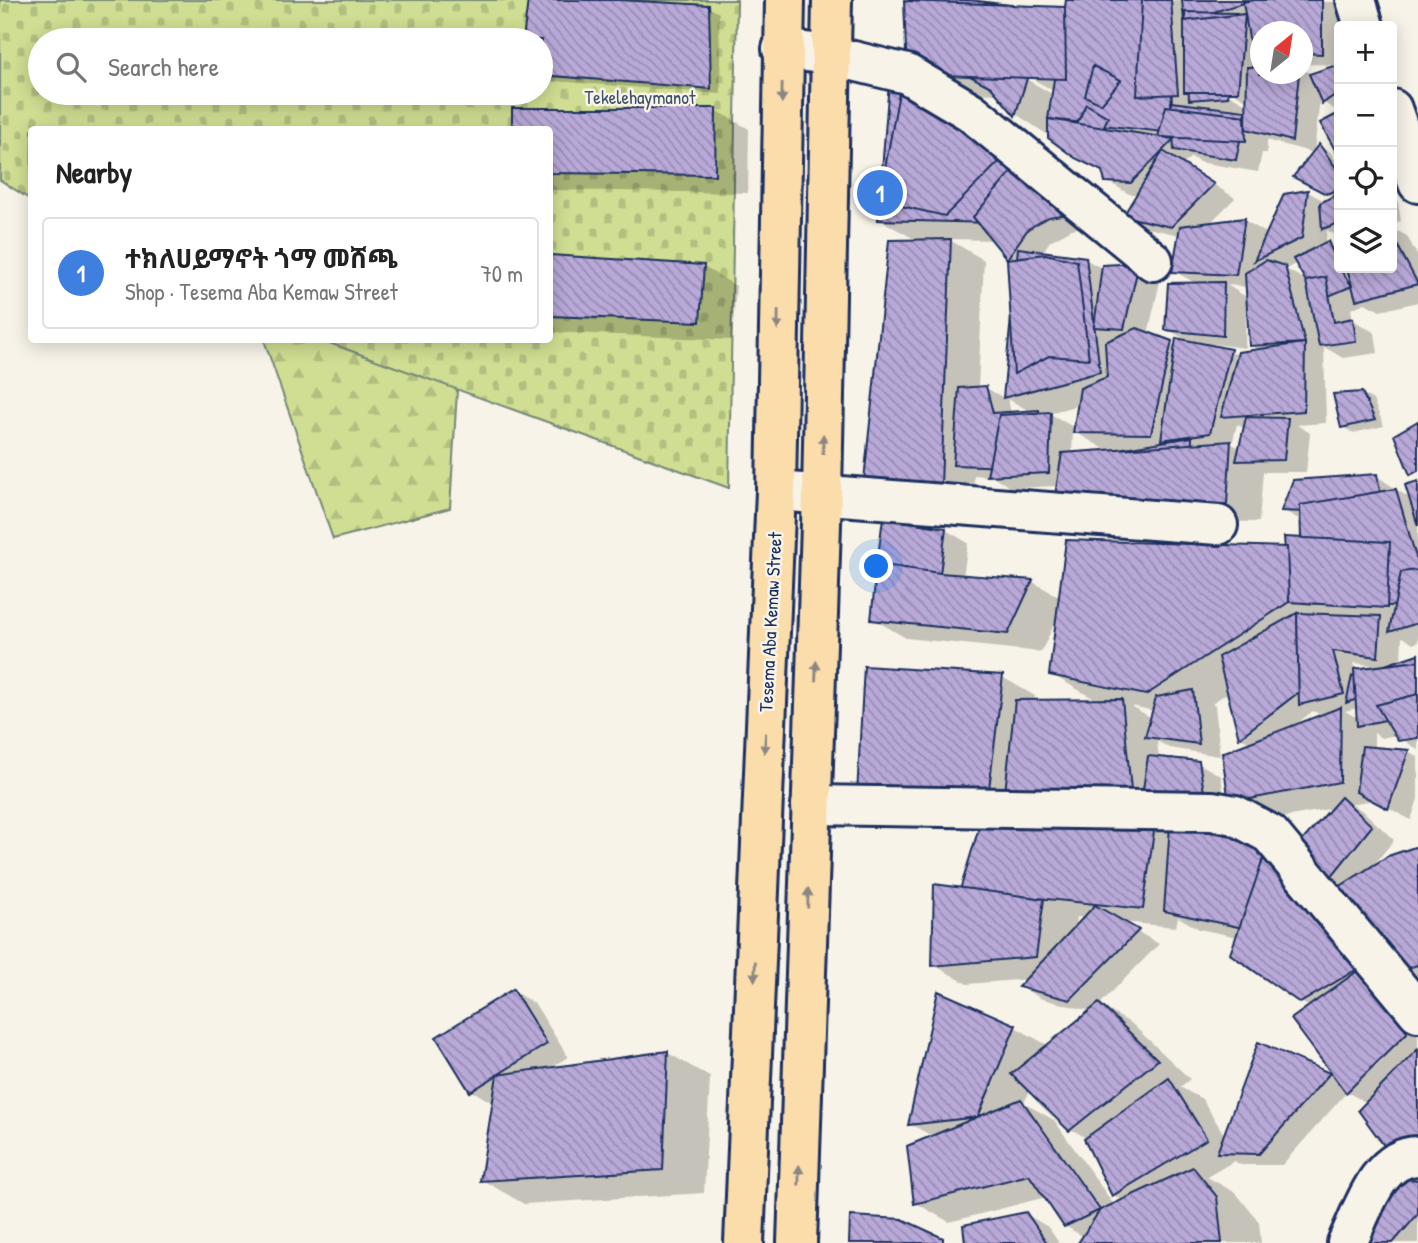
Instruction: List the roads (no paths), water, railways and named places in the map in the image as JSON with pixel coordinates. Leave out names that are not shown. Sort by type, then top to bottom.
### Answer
[{"type":"main road","name":"Tesema Aba Kemaw Street","points":[[744,1243],[776,491],[782,49],[785,0]]},
{"type":"main road","points":[[797,1243],[822,494],[828,55],[832,0]]},
{"type":"street","points":[[1356,0],[1362,21]]},
{"type":"street","points":[[782,49],[828,55],[907,74],[971,112],[1153,261]]},
{"type":"street","points":[[1397,121],[1414,162]]},
{"type":"street","points":[[776,491],[1218,525]]},
{"type":"street","points":[[811,805],[1185,811],[1235,815],[1270,834],[1418,1012]]},
{"type":"street","points":[[1347,1243],[1380,1175],[1396,1162],[1418,1156]]},
{"type":"place","name":"ተክለሀይማኖት ጎማ መሸጫ","points":[[880,193]]},
{"type":"park label","name":"Tekelehaymanot","points":[[640,97]]}]
